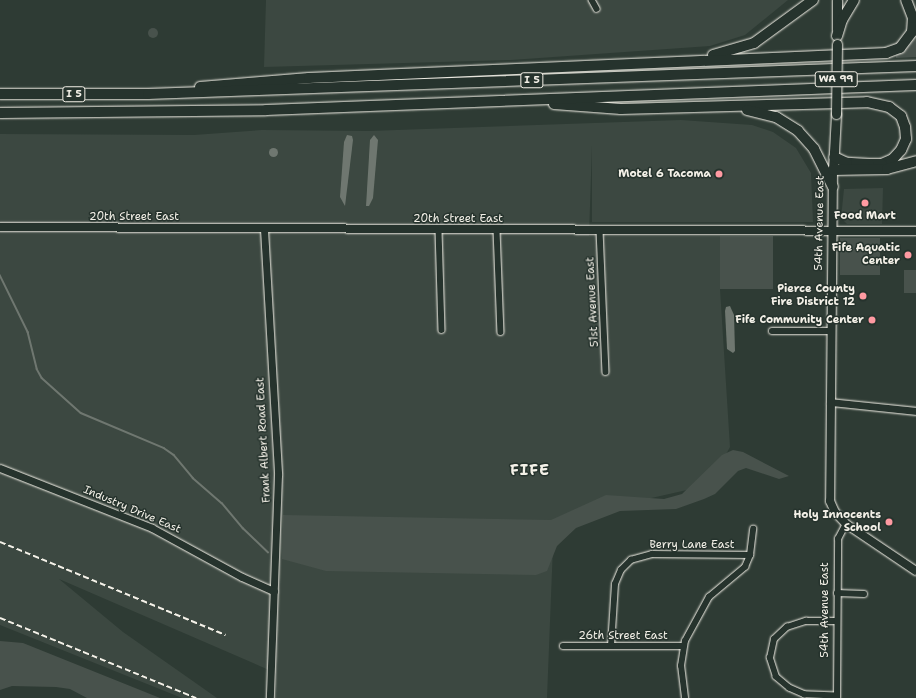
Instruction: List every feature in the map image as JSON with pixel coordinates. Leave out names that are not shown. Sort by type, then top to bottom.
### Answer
[{"type":"highway","points":[[462,71],[559,62],[727,53],[765,37],[812,0]]},
{"type":"highway","points":[[837,40],[842,20],[854,0]]},
{"type":"highway","points":[[148,94],[217,84],[462,71],[886,53],[900,48],[912,32],[913,18],[906,0]]},
{"type":"highway","name":"I 5","points":[[0,94],[148,94],[916,66]]},
{"type":"highway","name":"I 5","points":[[0,113],[266,110],[916,85]]},
{"type":"highway","points":[[511,100],[621,109],[867,102],[889,107],[901,116],[906,127],[906,140],[902,150],[893,159],[882,164],[869,164],[847,163],[834,157]]},
{"type":"highway","points":[[707,106],[763,112],[788,123],[814,149],[833,187]]},
{"type":"highway","points":[[834,170],[887,169],[916,161]]},
{"type":"main road","name":"54th Avenue East","points":[[838,0],[836,114],[831,230],[829,492],[831,504],[838,517],[846,524]]},
{"type":"main road","name":"20th Street East","points":[[0,227],[916,231]]},
{"type":"main road","points":[[846,524],[916,571]]},
{"type":"street","points":[[592,0],[597,9]]},
{"type":"street","name":"Frank Albert Road East","points":[[264,229],[278,475],[270,698]]},
{"type":"street","points":[[439,230],[442,330]]},
{"type":"street","points":[[497,230],[501,332]]},
{"type":"street","name":"51st Avenue East","points":[[600,230],[606,372]]},
{"type":"street","points":[[772,331],[831,331]]},
{"type":"street","points":[[830,402],[916,411]]},
{"type":"street","name":"Industry Drive East","points":[[0,468],[152,528],[242,577],[274,590]]},
{"type":"street","name":"54th Avenue East","points":[[837,697],[838,539],[846,524]]},
{"type":"street","points":[[685,698],[681,673],[683,646],[706,601],[742,571],[750,555],[753,529]]},
{"type":"street","name":"Berry Lane East","points":[[611,646],[615,584],[621,570],[631,560],[652,554],[750,555]]},
{"type":"street","points":[[837,593],[864,594]]},
{"type":"street","points":[[837,621],[806,621],[787,627],[774,639],[770,658],[776,677],[789,688],[805,695],[837,697]]},
{"type":"street","name":"26th Street East","points":[[563,646],[683,646]]},
{"type":"shaded area","points":[[266,0],[788,0],[745,35],[710,46],[511,60],[264,67]]},
{"type":"shaded area","points":[[151,28],[155,28],[158,33],[155,38],[151,38],[148,35],[148,31]]},
{"type":"shaded area","points":[[916,29],[916,57],[896,58],[896,54]]},
{"type":"shaded area","points":[[681,120],[752,125],[773,132],[796,148],[811,173],[813,222],[592,222],[592,145],[589,236],[720,236],[720,289],[730,447],[709,485],[554,520],[547,698],[276,698],[276,673],[59,579],[123,632],[217,698],[182,698],[0,625],[0,134],[194,135],[262,130],[369,131]]},
{"type":"shaded area","points":[[347,135],[352,136],[353,140],[345,206],[340,197],[344,142]]},
{"type":"shaded area","points":[[374,135],[378,140],[373,198],[369,206],[366,206],[370,140]]},
{"type":"shaded area","points":[[273,147],[278,152],[273,157],[268,152]]},
{"type":"shaded area","points":[[883,188],[882,224],[847,224],[841,218],[844,189]]},
{"type":"shaded area","points":[[720,236],[773,236],[773,289],[720,289]]},
{"type":"shaded area","points":[[840,238],[880,238],[880,275],[840,275]]},
{"type":"shaded area","points":[[904,270],[916,270],[916,293],[904,293]]},
{"type":"shaded area","points":[[730,306],[734,315],[735,351],[733,353],[727,349],[725,311],[726,307]]},
{"type":"shaded area","points":[[733,450],[743,452],[789,476],[779,479],[746,468],[738,471],[715,494],[676,509],[620,511],[576,528],[557,546],[547,571],[536,575],[326,571],[282,559],[283,515],[551,520],[606,495],[664,499],[682,494],[722,455]]},
{"type":"shaded area","points":[[0,641],[23,643],[160,698],[87,698],[70,689],[56,687],[12,686],[0,690]]},
{"type":"waterway","points":[[0,275],[28,332],[37,369],[42,378],[81,413],[164,448],[174,455],[193,478],[222,503],[243,528],[268,552]]},
{"type":"railway","points":[[0,542],[226,635]]},
{"type":"railway","points":[[0,618],[196,698]]},
{"type":"place","name":"Motel 6 Tacoma","points":[[719,174]]},
{"type":"place","name":"Food Mart","points":[[865,203]]},
{"type":"place","name":"Fife Aquatic Center","points":[[908,255]]},
{"type":"place","name":"Pierce County Fire District 12","points":[[863,296]]},
{"type":"place","name":"Fife Community Center","points":[[872,320]]},
{"type":"place","name":"Holy Innocents School","points":[[889,522]]},
{"type":"district","name":"FIFE","points":[[530,471]]}]
